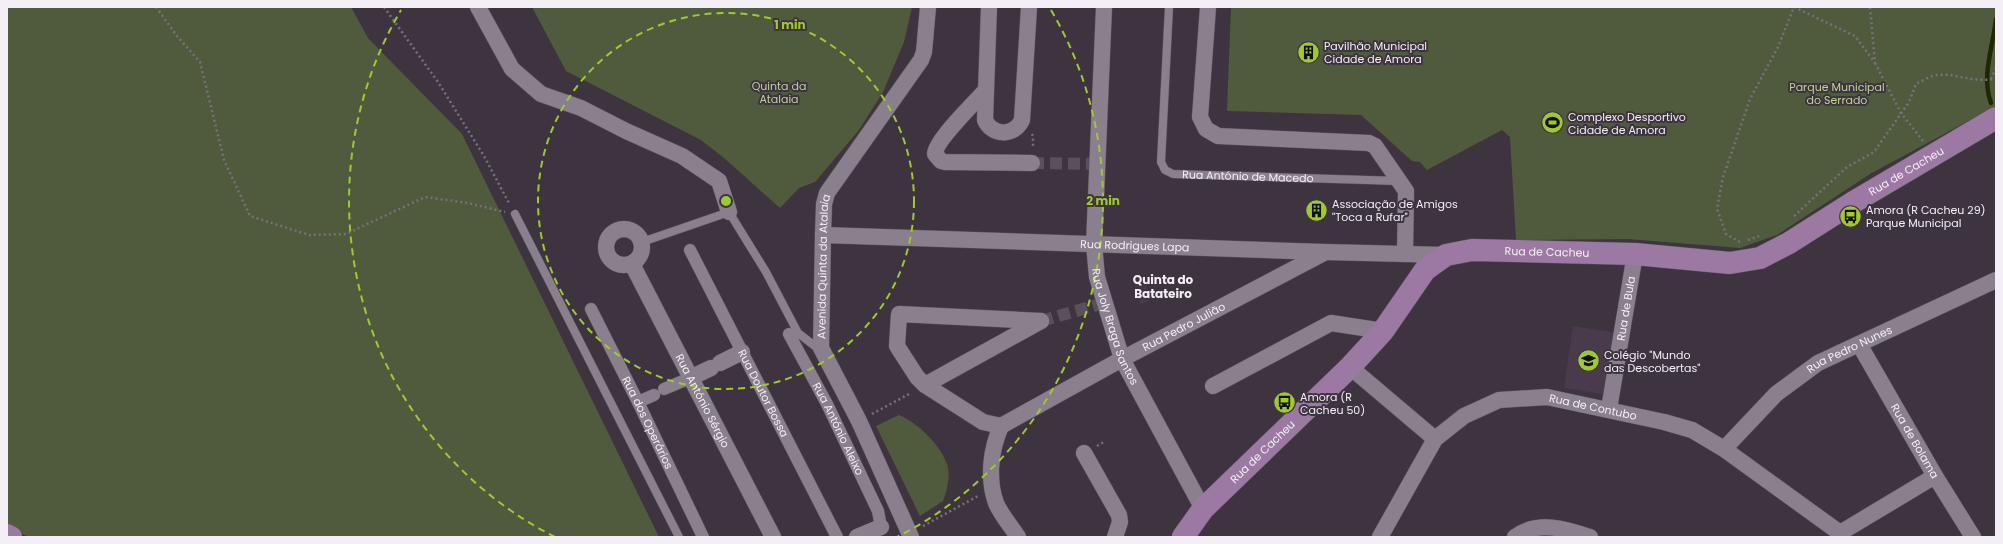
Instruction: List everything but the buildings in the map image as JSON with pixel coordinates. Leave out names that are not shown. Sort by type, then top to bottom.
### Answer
[{"type":"main road","name":"Rua de Cacheu","points":[[1183,537],[1203,509],[1350,367],[1383,331],[1424,270],[1446,255],[1472,250],[1635,254],[1730,263],[1760,258],[1789,243],[1859,199],[1996,118]]},
{"type":"main road","points":[[7,535],[11,537]]},
{"type":"street","points":[[478,7],[512,69],[541,94],[581,108],[682,156],[719,181],[729,212]]},
{"type":"street","name":"Avenida Quinta da Atalaia","points":[[911,535],[859,421],[823,352],[821,345],[823,234],[824,204],[827,193],[912,75],[921,60],[924,52],[928,7]]},
{"type":"street","points":[[989,7],[984,117],[988,125],[999,132],[1006,132],[1016,129],[1020,125],[1022,116],[1029,7]]},
{"type":"street","name":"Rua Joly Braga Santos","points":[[1104,7],[1094,244],[1097,277],[1122,359],[1203,509]]},
{"type":"street","points":[[1208,7],[1200,117],[1206,129],[1218,136],[1369,144],[1377,148],[1407,196],[1405,254]]},
{"type":"street","points":[[986,90],[950,128],[937,148],[935,154],[941,161],[945,162],[1032,163]]},
{"type":"street","points":[[629,230],[640,237],[642,242],[642,253],[632,264],[620,265],[610,258],[606,246],[608,240],[617,231],[629,230]]},
{"type":"street","name":"Rua Rodrigues Lapa","points":[[823,234],[1446,255]]},
{"type":"street","name":"Rua Doutor Bossa","points":[[690,250],[837,537]]},
{"type":"street","name":"Rua Pedro Julião","points":[[1001,426],[1122,359],[1325,252]]},
{"type":"street","name":"Rua de Bula","points":[[1609,409],[1635,254]]},
{"type":"street","name":"Rua António Sérgio","points":[[632,264],[773,537]]},
{"type":"street","name":"Rua Pedro Nunes","points":[[1724,448],[1776,394],[1818,363],[1996,280]]},
{"type":"street","name":"Rua dos Operários","points":[[591,309],[703,537]]},
{"type":"street","points":[[925,385],[1041,321],[899,314],[897,340],[899,351],[917,377],[925,385],[983,422],[1001,426],[993,447],[992,488],[999,509],[1018,537]]},
{"type":"street","points":[[1213,386],[1331,323],[1383,331]]},
{"type":"street","name":"Rua António Aleixo","points":[[789,334],[827,404],[878,511],[881,527]]},
{"type":"street","name":"Rua de Bolama","points":[[1859,344],[1935,476],[1973,537]]},
{"type":"street","points":[[638,402],[742,352]]},
{"type":"street","points":[[1350,367],[1435,439]]},
{"type":"street","name":"Rua de Contubo","points":[[1380,537],[1435,439],[1464,416],[1499,400],[1547,397],[1609,409],[1692,430],[1724,448],[1839,535]]},
{"type":"street","points":[[1084,453],[1119,515],[1120,522],[1115,537]]},
{"type":"street","points":[[1839,535],[1935,476]]},
{"type":"street","points":[[859,537],[881,527]]},
{"type":"street","points":[[1515,537],[1524,531],[1547,527],[1569,530],[1590,537]]},
{"type":"lane","name":"Rua António de Macedo","points":[[1169,7],[1161,162],[1165,170],[1173,174],[1399,181]]},
{"type":"lane","points":[[642,242],[729,212],[766,272],[798,333],[823,352]]},
{"type":"lane","points":[[515,214],[679,537]]},
{"type":"path","points":[[156,7],[177,36],[200,62],[224,160],[250,216],[309,235],[346,234],[425,197],[468,203],[515,214]]},
{"type":"path","points":[[384,7],[438,82],[484,156],[515,214]]},
{"type":"path","points":[[1762,235],[1740,242],[1726,234],[1717,209],[1723,177],[1750,99],[1778,47],[1794,7],[1855,36],[1875,63],[1901,113],[1925,143]]},
{"type":"path","points":[[1870,7],[1875,63]]},
{"type":"path","points":[[1990,80],[1996,68]]},
{"type":"path","points":[[1793,217],[1847,167],[1874,152],[1909,102],[1916,84],[1936,75],[1958,76],[1976,81],[1996,78]]},
{"type":"path","points":[[859,421],[925,385]]},
{"type":"path","points":[[911,535],[992,488]]},
{"type":"shaded area","points":[[1144,279],[1150,301],[1140,304],[1134,282]]},
{"type":"shaded area","name":"Colégio \"Mundo das Descobertas\"","points":[[1573,326],[1617,333],[1604,392],[1602,394],[1564,388]]},
{"type":"green space","points":[[7,7],[351,7],[368,38],[462,134],[659,537],[29,537],[7,527]]},
{"type":"green space","name":"Quinta da Atalaia","points":[[532,7],[912,7],[904,42],[883,92],[859,130],[815,182],[799,188],[780,208],[724,158],[701,140],[566,71]]},
{"type":"green space","name":"Complexo Desportivo Cidade de Amora","points":[[1231,7],[1996,7],[1996,106],[1870,174],[1777,235],[1740,248],[1628,239],[1516,240],[1510,137],[1502,130],[1427,170],[1420,162],[1412,161],[1361,115],[1227,111]]},
{"type":"green space","points":[[899,415],[914,424],[929,437],[941,452],[948,468],[948,484],[943,501],[920,516],[876,426]]},
{"type":"waterway","points":[[1991,103],[1988,93],[1987,72],[1996,19]]},
{"type":"tunnel","points":[[1032,163],[1098,164]]},
{"type":"tunnel","points":[[1041,321],[1104,303]]},
{"type":"place","name":"Pavilhão Municipal Cidade de Amora","points":[[1308,52]]},
{"type":"place","name":"Complexo Desportivo Cidade de Amora","points":[[1553,123]]},
{"type":"place","name":"Associação de Amigos \"Toca a Rufar\"","points":[[1316,210]]},
{"type":"place","name":"Amora (R Cacheu 29) Parque Municipal","points":[[1850,216]]},
{"type":"place","name":"Colégio \"Mundo das Descobertas\"","points":[[1589,361]]},
{"type":"place","name":"Amora (R Cacheu 50)","points":[[1285,403]]},
{"type":"district","name":"Quinta do Batateiro","points":[[1163,286]]},
{"type":"park label","name":"Parque Municipal do Serrado","points":[[1837,93]]}]
